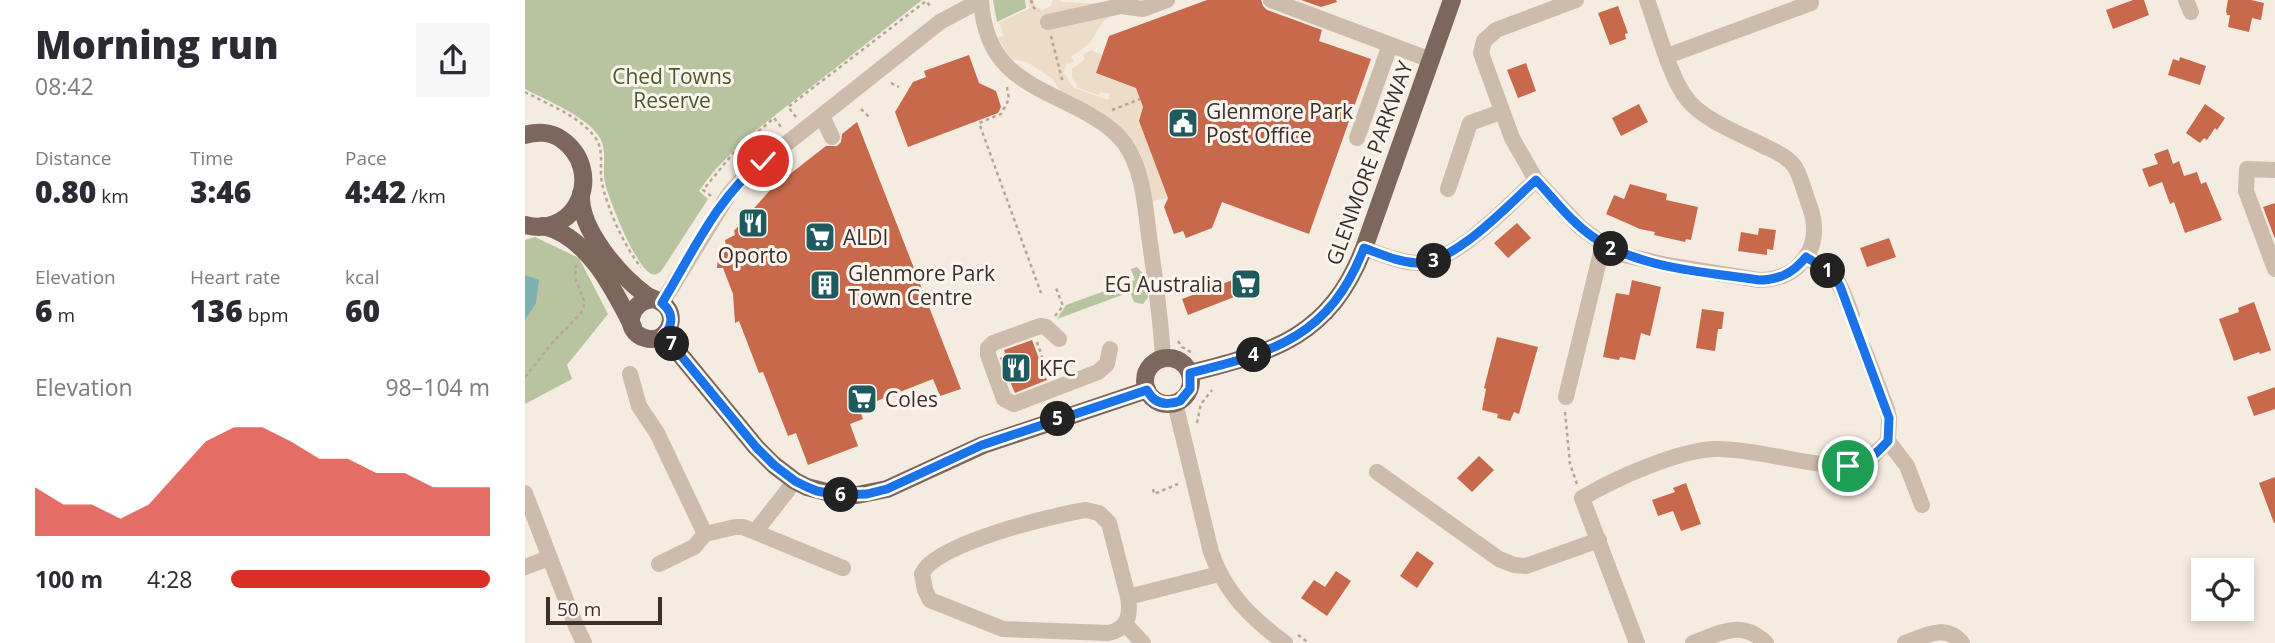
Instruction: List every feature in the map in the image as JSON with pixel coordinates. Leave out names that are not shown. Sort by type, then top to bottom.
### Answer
[{"type":"main road","name":"GLENMORE PARKWAY","points":[[1190,373],[1270,349],[1310,327],[1331,307],[1347,286],[1364,248],[1452,0]]},
{"type":"main road","points":[[527,133],[547,133],[572,147],[582,164],[584,182],[572,212],[565,219],[533,227]]},
{"type":"main road","points":[[533,227],[561,232],[578,245],[594,251],[657,301],[669,311],[671,317],[671,324],[664,335],[645,338],[633,327],[608,283],[594,251],[592,236],[583,217],[581,194]]},
{"type":"main road","points":[[633,327],[631,320],[634,307],[646,300],[657,301]]},
{"type":"main road","points":[[664,335],[756,447],[774,465],[795,481],[827,494],[847,496],[876,492],[903,483],[982,445],[1147,390]]},
{"type":"main road","points":[[1163,359],[1176,359],[1183,363],[1190,373],[1190,389],[1186,396],[1174,403],[1156,401],[1147,390],[1146,374],[1153,363],[1163,359]]},
{"type":"street","points":[[657,301],[734,187],[753,169],[940,22],[981,0],[984,23],[992,42],[1012,72],[1031,86],[1107,125],[1129,150],[1142,187],[1162,326],[1163,359]]},
{"type":"street","points":[[1048,22],[1121,6],[1143,9],[1167,0]]},
{"type":"street","points":[[1271,0],[1431,60]]},
{"type":"street","points":[[1576,0],[1500,28],[1484,40],[1481,49],[1501,111],[1518,151],[1536,180],[1580,227],[1603,244],[1625,255],[1667,265],[1759,280],[1787,274],[1806,257],[1813,239],[1814,219],[1794,167],[1784,156],[1714,120],[1689,103],[1677,83],[1647,0]]},
{"type":"street","points":[[1667,56],[1811,3]]},
{"type":"street","points":[[1357,138],[1390,45]]},
{"type":"street","points":[[1448,189],[1470,123],[1501,111]]},
{"type":"street","points":[[822,116],[832,136]]},
{"type":"street","points":[[2275,170],[2247,169],[2246,186],[2275,269]]},
{"type":"street","points":[[1364,248],[1409,262],[1422,263],[1442,258],[1461,246],[1536,180]]},
{"type":"street","points":[[1566,397],[1603,244]]},
{"type":"street","points":[[1806,257],[1837,279],[1852,316]]},
{"type":"street","points":[[1059,339],[1040,326],[988,348],[1004,400],[1014,404],[1098,372],[1107,364],[1110,349]]},
{"type":"street","points":[[1864,349],[1887,409],[1888,441],[1907,467],[1922,505]]},
{"type":"street","points":[[630,374],[639,406],[657,433],[705,534]]},
{"type":"street","points":[[1174,403],[1211,552],[1219,574],[1239,604],[1258,623],[1287,636]]},
{"type":"street","points":[[1637,643],[1582,498],[1607,484],[1700,450],[1729,450],[1854,466],[1869,460],[1888,441]]},
{"type":"street","points":[[1377,472],[1499,559],[1514,565],[1533,564],[1599,540]]},
{"type":"street","points":[[755,532],[795,481]]},
{"type":"street","points":[[525,493],[584,643]]},
{"type":"street","points":[[1086,510],[1099,513],[1109,523],[1128,597],[1130,612],[1125,624],[1108,634],[996,627],[930,600],[922,575],[930,563],[985,536],[1086,510]]},
{"type":"street","points":[[659,564],[694,547],[705,534],[739,526],[843,568]]},
{"type":"street","points":[[525,567],[549,558]]},
{"type":"street","points":[[1128,597],[1219,574]]},
{"type":"street","points":[[1125,624],[1143,643]]},
{"type":"street","points":[[1693,643],[1725,631],[1741,629],[1766,643]]},
{"type":"street","points":[[1905,643],[1941,631],[1951,633],[1962,643]]},
{"type":"path","points":[[793,122],[797,119],[788,107],[926,1],[935,12]]},
{"type":"path","points":[[891,83],[899,87]]},
{"type":"path","points":[[1007,88],[1009,99],[1001,114],[979,123],[1041,293]]},
{"type":"path","points":[[525,92],[569,116],[595,137],[601,152],[602,184],[628,249],[643,269]]},
{"type":"path","points":[[1112,110],[1140,99]]},
{"type":"path","points":[[861,109],[870,118]]},
{"type":"path","points":[[525,377],[581,313],[585,303],[576,280],[575,268],[620,232]]},
{"type":"path","points":[[1056,288],[1063,306],[1057,314]]},
{"type":"path","points":[[1177,338],[1182,347],[1200,356]]},
{"type":"path","points":[[1036,340],[1050,378]]},
{"type":"path","points":[[1198,430],[1201,404],[1212,390]]},
{"type":"path","points":[[1566,397],[1565,421],[1570,464],[1582,498]]},
{"type":"path","points":[[1153,489],[1154,494],[1178,484]]},
{"type":"path","points":[[1287,636],[1309,643]]},
{"type":"green space","name":"Ched Towns Reserve","points":[[525,0],[922,0],[746,138],[713,172],[699,191],[708,199],[664,267],[659,273],[652,274],[638,260],[617,218],[605,183],[603,145],[596,132],[567,110],[525,89]]},
{"type":"green space","points":[[993,0],[1025,0],[1026,8],[997,22]]},
{"type":"green space","points":[[535,237],[579,258],[608,314],[567,365],[572,379],[525,404],[525,240]]},
{"type":"green space","points":[[1137,267],[1146,277],[1148,297],[1143,304],[1134,302],[1130,292],[1057,319],[1066,305],[1135,280],[1131,269]]},
{"type":"shaded area","points":[[1028,0],[1033,0],[1036,7],[1042,10],[1051,6],[1053,0],[1105,4],[1108,17],[1090,43],[1071,57],[1074,61],[1067,63],[1063,74],[1074,88],[1108,100],[1110,94],[1101,92],[1098,95],[1076,87],[1077,84],[1072,78],[1072,69],[1085,59],[1083,55],[1091,50],[1102,55],[1096,73],[1136,88],[1143,107],[1139,121],[1168,198],[1152,201],[1141,155],[1129,136],[1114,121],[1060,91],[1053,79],[1027,62],[1011,59],[998,38],[1004,36],[999,23],[1030,8]]},
{"type":"water","points":[[525,275],[539,280],[536,303],[525,320]]},
{"type":"building","points":[[1207,0],[1261,0],[1267,10],[1322,30],[1319,41],[1371,59],[1309,234],[1222,202],[1212,228],[1186,238],[1183,231],[1174,234],[1164,207],[1168,198],[1139,121],[1143,107],[1136,88],[1096,73],[1109,36]]},
{"type":"building","points":[[1301,0],[1336,0],[1337,2],[1321,7]]},
{"type":"building","points":[[2133,0],[2144,0],[2149,15],[2113,29],[2106,10]]},
{"type":"building","points":[[2228,0],[2264,3],[2261,20],[2252,18],[2249,32],[2228,27]]},
{"type":"building","points":[[1618,6],[1628,33],[1625,34],[1626,39],[1610,45],[1598,13]]},
{"type":"building","points":[[969,55],[979,83],[996,91],[1001,107],[998,113],[908,147],[895,112],[913,82],[926,77],[924,71]]},
{"type":"building","points":[[2180,57],[2206,66],[2200,85],[2168,75],[2173,59],[2179,61]]},
{"type":"building","points":[[1526,63],[1536,91],[1518,98],[1507,70]]},
{"type":"building","points":[[1639,104],[1648,122],[1621,136],[1612,118]]},
{"type":"building","points":[[2205,104],[2225,118],[2207,140],[2204,138],[2200,143],[2186,133]]},
{"type":"building","name":"Glenmore Park Town Centre","points":[[857,122],[961,389],[940,396],[933,379],[859,408],[863,419],[850,424],[858,446],[808,465],[796,433],[788,436],[763,372],[759,373],[739,321],[735,323],[733,294],[723,268],[717,268],[719,249],[726,246],[725,240],[735,235],[734,231],[772,188],[826,146],[837,146],[841,142],[842,134]]},
{"type":"building","points":[[2168,149],[2173,164],[2179,161],[2184,176],[2197,172],[2201,184],[2206,182],[2222,220],[2185,233],[2174,202],[2170,204],[2162,182],[2149,187],[2142,169],[2158,164],[2154,154]]},
{"type":"building","points":[[1630,184],[1667,194],[1666,200],[1698,207],[1691,240],[1686,239],[1685,242],[1654,235],[1655,232],[1640,229],[1606,214],[1614,195],[1624,199]]},
{"type":"building","points":[[2275,203],[2275,239],[2263,207]]},
{"type":"building","points":[[1517,223],[1531,238],[1508,258],[1494,243]]},
{"type":"building","points":[[1759,228],[1776,230],[1773,250],[1767,249],[1767,255],[1738,251],[1741,232],[1758,235]]},
{"type":"building","points":[[1889,238],[1896,257],[1867,267],[1860,248]]},
{"type":"building","points":[[1246,275],[1252,290],[1188,315],[1182,299]]},
{"type":"building","points":[[1632,280],[1661,287],[1650,336],[1641,333],[1635,360],[1603,357],[1616,293],[1629,295]]},
{"type":"building","points":[[2254,302],[2271,350],[2234,361],[2219,319],[2239,312],[2238,308]]},
{"type":"building","points":[[1702,309],[1724,312],[1715,351],[1696,348]]},
{"type":"building","points":[[1497,337],[1538,347],[1519,414],[1514,412],[1510,421],[1497,418],[1498,414],[1482,410],[1484,388]]},
{"type":"building","points":[[1032,340],[1047,380],[1015,393],[1000,358],[1006,356],[1004,350]]},
{"type":"building","points":[[2275,387],[2275,409],[2254,416],[2247,397]]},
{"type":"building","points":[[1479,456],[1494,470],[1472,492],[1457,478]]},
{"type":"building","points":[[2275,477],[2275,523],[2274,523],[2259,483]]},
{"type":"building","points":[[1686,483],[1701,524],[1681,531],[1673,511],[1658,516],[1652,500],[1675,492],[1673,488]]},
{"type":"building","points":[[1417,551],[1434,563],[1417,588],[1400,576]]},
{"type":"building","points":[[1336,571],[1351,581],[1327,616],[1301,598],[1314,580],[1325,587]]},
{"type":"place","name":"Glenmore Park Post Office","points":[[1183,123]]},
{"type":"place","name":"Oporto","points":[[753,223]]},
{"type":"place","name":"ALDI","points":[[820,237]]},
{"type":"place","name":"EG Australia","points":[[1246,284]]},
{"type":"place","name":"Glenmore Park Town Centre","points":[[825,285]]},
{"type":"place","name":"KFC","points":[[1016,368]]},
{"type":"place","name":"Coles","points":[[862,399]]},
{"type":"route","points":[[763,161],[743,177],[729,194],[662,303],[671,317],[671,324],[664,335],[763,455],[795,481],[827,494],[847,496],[887,489],[982,445],[1147,390],[1156,401],[1164,404],[1180,401],[1190,389],[1190,373],[1270,349],[1299,335],[1320,319],[1347,286],[1364,248],[1409,262],[1422,263],[1442,258],[1454,252],[1536,180],[1580,227],[1612,250],[1625,255],[1667,265],[1759,280],[1781,277],[1793,271],[1806,257],[1832,273],[1840,286],[1889,418],[1888,441],[1869,460],[1848,466]]}]
